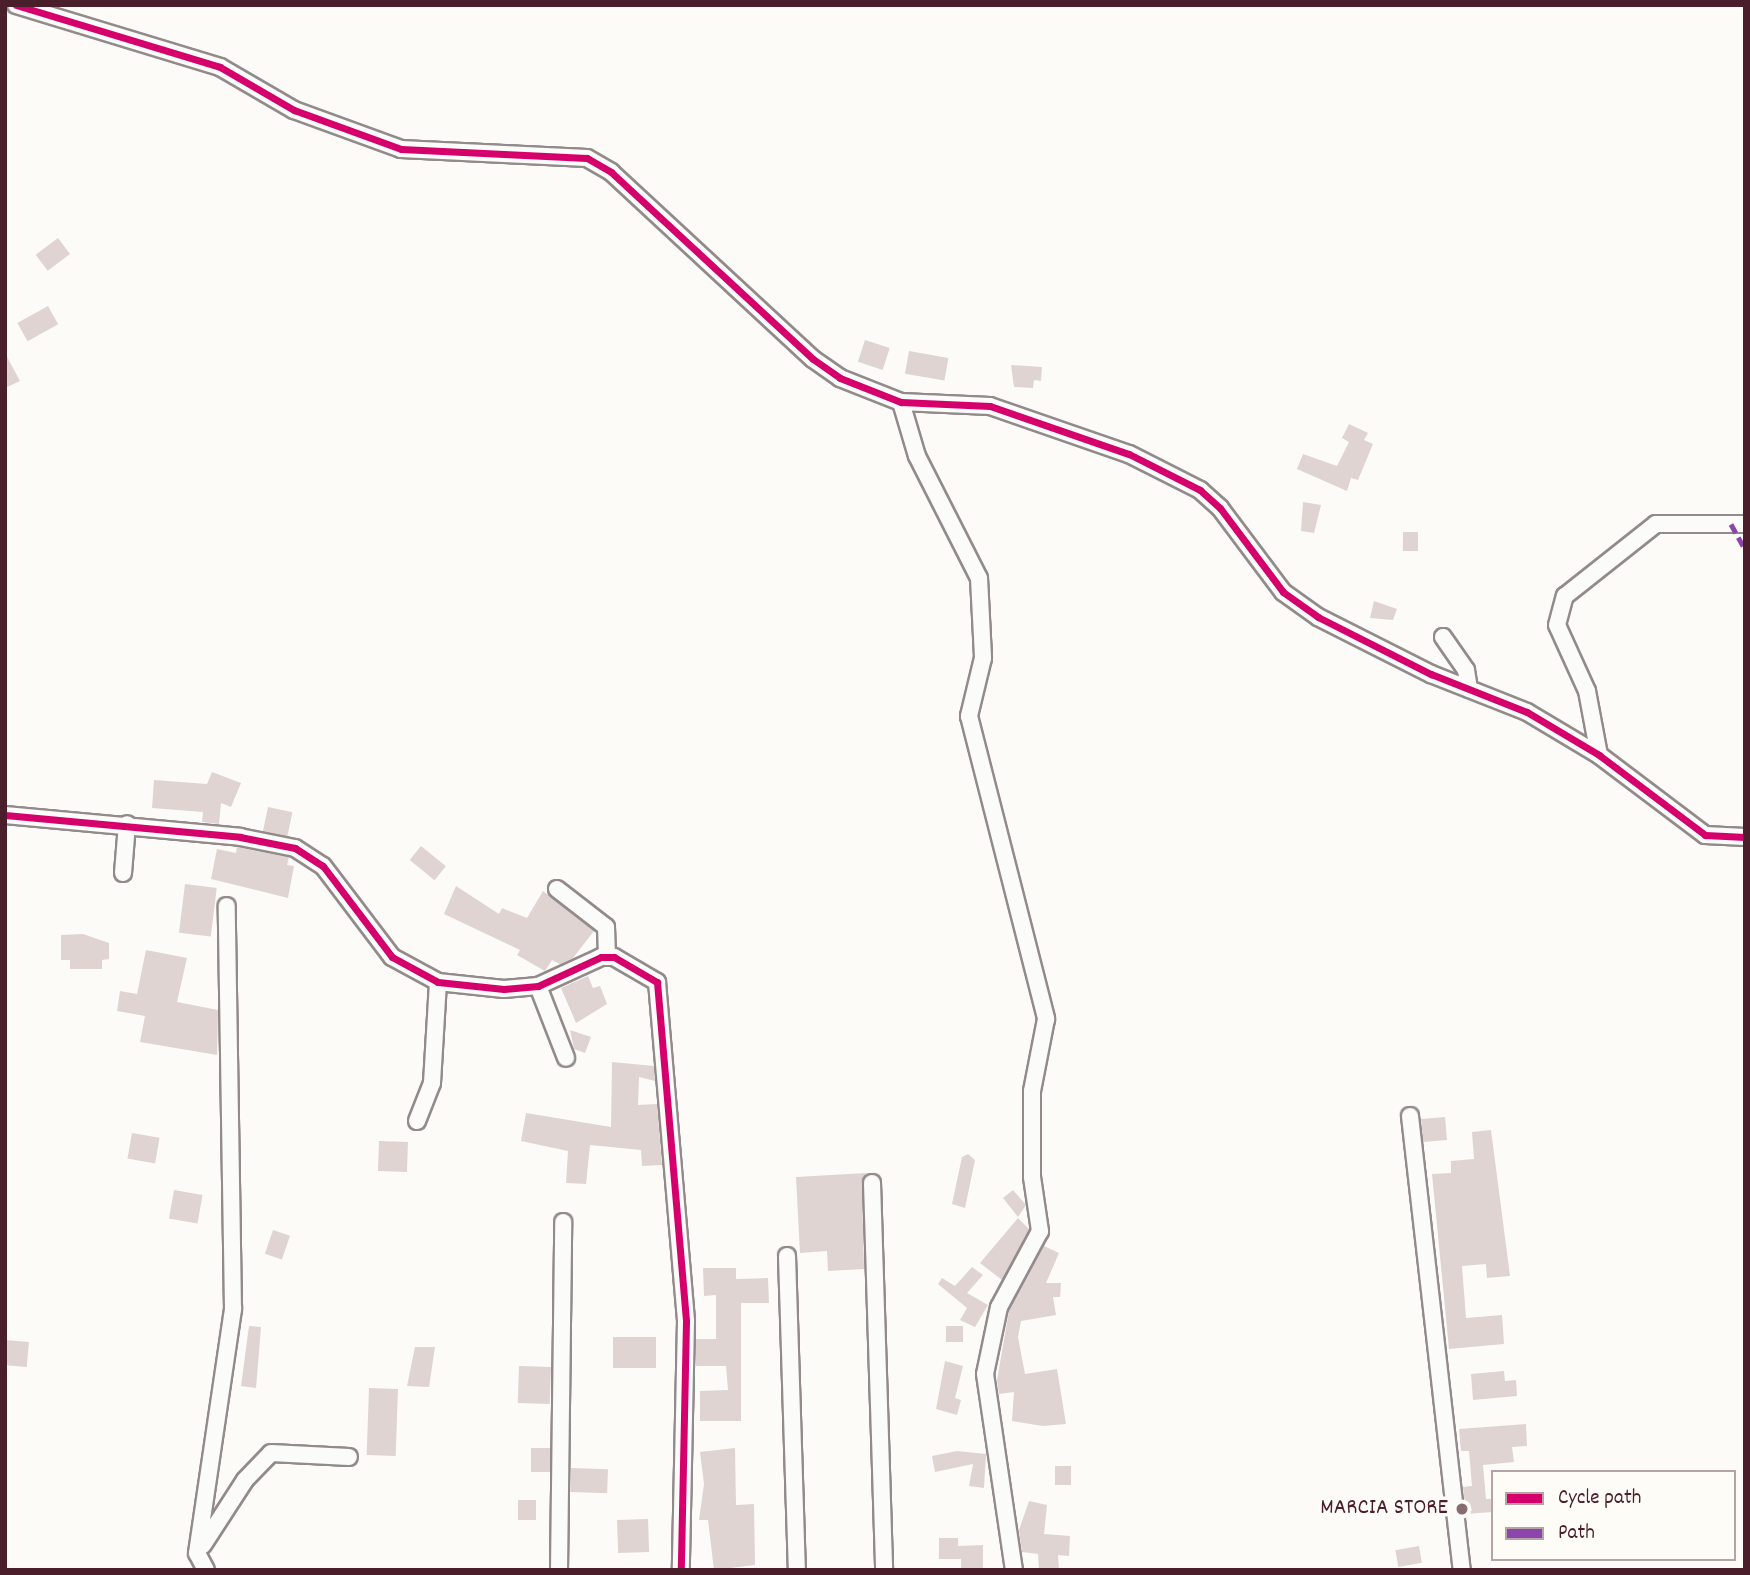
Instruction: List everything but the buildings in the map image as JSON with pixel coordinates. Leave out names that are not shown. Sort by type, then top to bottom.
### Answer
[{"type":"street","points":[[16,5],[220,67],[294,110],[401,149],[587,158],[611,172],[813,359],[853,384],[901,402],[990,406],[1129,454],[1200,490],[1220,508],[1283,592],[1366,644],[1527,712],[1600,755],[1705,835],[1745,837]]},
{"type":"street","points":[[901,402],[917,456],[979,578],[983,658],[969,716],[1046,1019],[1032,1091],[1032,1177],[1040,1231],[999,1307],[985,1374],[1014,1570]]},
{"type":"street","points":[[1600,755],[1587,691],[1557,625],[1565,596],[1656,524],[1745,524]]},
{"type":"street","points":[[1443,638],[1466,670],[1468,689]]},
{"type":"street","points":[[5,815],[127,824],[240,837],[312,856],[392,957],[438,982],[504,989],[538,986],[607,957],[632,963],[657,982],[663,1002],[667,1141],[686,1321],[681,1570]]},
{"type":"street","points":[[123,873],[127,824]]},
{"type":"street","points":[[557,889],[606,927],[607,957]]},
{"type":"street","points":[[206,1570],[197,1553],[233,1308],[227,906]]},
{"type":"street","points":[[417,1121],[432,1083],[438,982]]},
{"type":"street","points":[[538,986],[566,1058]]},
{"type":"street","points":[[1410,1116],[1462,1570]]},
{"type":"street","points":[[872,1183],[884,1570]]},
{"type":"street","points":[[559,1570],[563,1222]]},
{"type":"street","points":[[787,1256],[797,1570]]},
{"type":"street","points":[[197,1553],[245,1480],[271,1453],[349,1457]]},
{"type":"marked path","points":[[1731,524],[1745,549]]},
{"type":"cycle path","points":[[16,5],[220,67],[294,110],[401,149],[587,158],[611,172],[813,359],[840,378],[901,402],[990,406],[1129,454],[1200,490],[1220,508],[1283,592],[1318,617],[1431,674],[1527,712],[1599,755],[1705,835],[1745,837]]},
{"type":"cycle path","points":[[5,815],[240,837],[295,848],[323,866],[392,957],[438,982],[504,989],[538,986],[601,957],[614,957],[657,982],[686,1321],[681,1570]]},
{"type":"place","name":"MARCIA STORE","points":[[1462,1509]]}]
